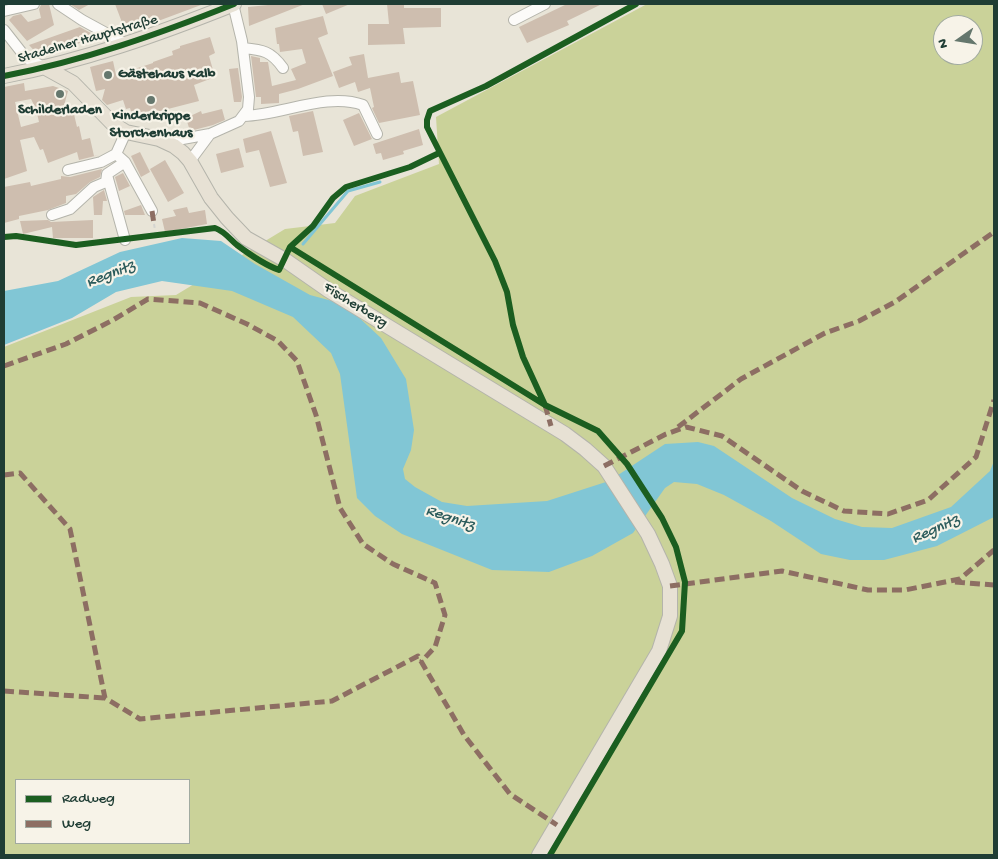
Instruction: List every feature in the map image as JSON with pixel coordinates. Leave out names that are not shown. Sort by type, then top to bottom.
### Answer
[{"type":"main road","name":"Stadelner Hauptstraße","points":[[4,76],[126,44],[234,4]]},
{"type":"main road","name":"Fischerberg","points":[[44,67],[73,83],[113,124],[126,132],[166,142],[174,146],[190,161],[211,198],[246,238],[285,260],[328,290],[566,434],[586,449],[604,466],[648,534],[670,586],[670,616],[659,651],[539,855]]},
{"type":"street","points":[[4,11],[34,4]]},
{"type":"street","points":[[58,4],[82,20],[126,44]]},
{"type":"street","points":[[166,142],[210,134],[239,121],[248,109],[249,97],[243,48],[234,4]]},
{"type":"street","points":[[514,20],[545,4]]},
{"type":"street","points":[[4,30],[26,58],[44,67]]},
{"type":"street","points":[[243,48],[264,50],[276,58],[283,68]]},
{"type":"street","points":[[244,116],[269,114],[342,100],[363,105],[377,134]]},
{"type":"street","points":[[68,170],[101,162],[116,154],[126,132]]},
{"type":"street","points":[[190,161],[210,134]]},
{"type":"street","points":[[116,154],[125,162],[152,211]]},
{"type":"street","points":[[52,215],[70,209],[94,187],[106,182],[107,174],[125,162]]},
{"type":"street","points":[[107,174],[125,240]]},
{"type":"path","points":[[154,224],[156,236]]},
{"type":"green space","points":[[647,4],[994,4],[994,855],[4,855],[4,347],[131,297],[176,295],[285,229],[335,223],[355,196],[439,164],[436,117]]},
{"type":"water","name":"Regnitz","points":[[182,238],[221,241],[255,264],[310,295],[336,302],[354,313],[381,338],[406,379],[414,430],[411,450],[403,469],[405,479],[415,487],[442,502],[467,506],[547,501],[609,481],[665,444],[698,442],[714,446],[792,498],[835,519],[862,527],[892,528],[951,507],[990,471],[994,461],[994,517],[937,546],[884,560],[850,560],[821,554],[771,521],[724,495],[697,484],[674,482],[665,488],[633,533],[592,556],[549,572],[492,570],[402,534],[375,516],[357,498],[340,374],[331,353],[293,317],[232,291],[162,281],[116,292],[72,318],[4,345],[4,291],[58,281],[120,252]]},
{"type":"building","points":[[49,4],[54,25],[27,41],[9,20],[13,16],[21,14],[28,22],[41,18],[39,9],[41,5]]},
{"type":"building","points":[[70,4],[90,4],[79,10]]},
{"type":"building","points":[[115,4],[201,4],[201,5],[126,33]]},
{"type":"building","points":[[305,4],[249,26],[248,7]]},
{"type":"building","points":[[322,4],[350,4],[326,14]]},
{"type":"building","points":[[387,4],[404,4],[404,8],[441,8],[441,27],[403,28],[405,44],[368,45],[368,24],[389,24]]},
{"type":"building","points":[[567,4],[602,4],[567,21],[569,25],[527,43],[519,27]]},
{"type":"building","points":[[323,16],[328,34],[318,38],[333,76],[279,94],[279,103],[261,104],[261,97],[256,97],[251,56],[260,58],[260,62],[268,62],[272,86],[296,80],[291,69],[306,63],[302,49],[280,52],[275,28]]},
{"type":"building","points":[[80,27],[96,36],[58,52],[56,47],[40,57],[29,45]]},
{"type":"building","points":[[210,37],[215,53],[209,56],[215,77],[194,85],[199,101],[133,118],[130,108],[126,109],[123,100],[107,105],[102,100],[105,89],[96,91],[90,67],[113,61],[116,75],[173,55],[172,51],[180,48],[180,46]]},
{"type":"building","points":[[364,54],[368,78],[399,72],[401,83],[413,81],[420,115],[379,123],[372,108],[374,107],[370,88],[358,92],[355,82],[339,88],[333,72],[352,65],[349,57]]},
{"type":"building","points":[[238,68],[242,97],[241,102],[234,102],[229,69]]},
{"type":"building","points":[[24,83],[25,91],[53,86],[68,91],[62,113],[73,110],[82,140],[90,138],[94,156],[99,155],[79,160],[77,152],[48,163],[43,149],[40,150],[34,137],[20,140],[27,171],[4,179],[4,87]],"holes":[[[31,99],[39,122],[21,127],[15,102]]]},
{"type":"building","points":[[222,109],[225,120],[190,131],[186,118],[201,111],[202,114]]},
{"type":"building","points":[[313,111],[323,152],[303,156],[298,131],[293,132],[289,116]]},
{"type":"building","points":[[359,113],[372,139],[354,146],[343,120]]},
{"type":"building","points":[[419,129],[423,145],[403,151],[404,154],[383,160],[381,153],[376,154],[373,144]]},
{"type":"building","points":[[271,131],[287,183],[270,187],[259,150],[246,153],[243,139]]},
{"type":"building","points":[[239,148],[244,167],[221,173],[216,154]]},
{"type":"building","points":[[140,152],[150,172],[141,177],[131,156]]},
{"type":"building","points":[[165,160],[184,193],[168,202],[150,169]]},
{"type":"building","points":[[102,169],[100,177],[90,182],[76,194],[66,196],[66,203],[48,210],[19,216],[19,219],[4,223],[4,187],[30,182],[31,186],[61,179],[61,176],[70,177]]},
{"type":"building","points":[[123,173],[130,186],[119,191],[115,177]]},
{"type":"building","points":[[104,190],[107,201],[103,201],[102,215],[94,215],[93,197]]},
{"type":"building","points":[[141,205],[145,215],[125,215],[124,211]]},
{"type":"building","points":[[187,207],[189,213],[205,210],[207,224],[165,232],[162,219],[176,216],[173,210]]},
{"type":"building","points":[[48,220],[51,222],[93,220],[93,238],[53,238],[52,227],[23,234],[20,221]]},
{"type":"waterway","points":[[303,244],[348,191],[380,182]]},
{"type":"marked path","points":[[152,211],[154,224]]},
{"type":"marked path","points":[[678,427],[741,379],[825,333],[859,321],[895,302],[994,232]]},
{"type":"marked path","points":[[4,366],[66,344],[113,320],[148,299],[200,303],[247,324],[278,341],[297,361],[316,415],[340,508],[363,544],[393,564],[435,583],[445,615],[435,647],[421,662]]},
{"type":"marked path","points":[[604,466],[666,434],[686,427],[722,436],[802,491],[844,511],[888,514],[928,500],[976,457],[994,400]]},
{"type":"marked path","points":[[545,405],[551,426]]},
{"type":"marked path","points":[[4,475],[20,473],[70,529],[105,698],[140,719],[332,701],[418,656],[464,735],[510,794],[557,825]]},
{"type":"marked path","points":[[670,586],[782,571],[868,590],[905,590],[960,579],[994,550]]},
{"type":"marked path","points":[[955,582],[994,585]]},
{"type":"marked path","points":[[4,691],[105,698]]},
{"type":"cycle path","points":[[4,76],[92,55],[178,26],[234,4]]},
{"type":"cycle path","points":[[545,405],[523,357],[513,325],[507,292],[495,261],[427,127],[427,120],[430,111],[486,86],[636,4]]},
{"type":"cycle path","points":[[4,237],[16,236],[76,245],[215,228],[252,256],[279,270],[290,247],[313,226],[333,198],[346,187],[410,167],[439,153]]},
{"type":"cycle path","points":[[290,247],[545,405],[598,431],[627,464],[662,518],[676,547],[685,582],[682,631],[550,855]]},
{"type":"place","name":"Gästehaus Kalb","points":[[108,75]]},
{"type":"place","name":"Schilderladen","points":[[60,94]]},
{"type":"place","name":"Kinderkrippe Storchenhaus","points":[[151,100]]}]
